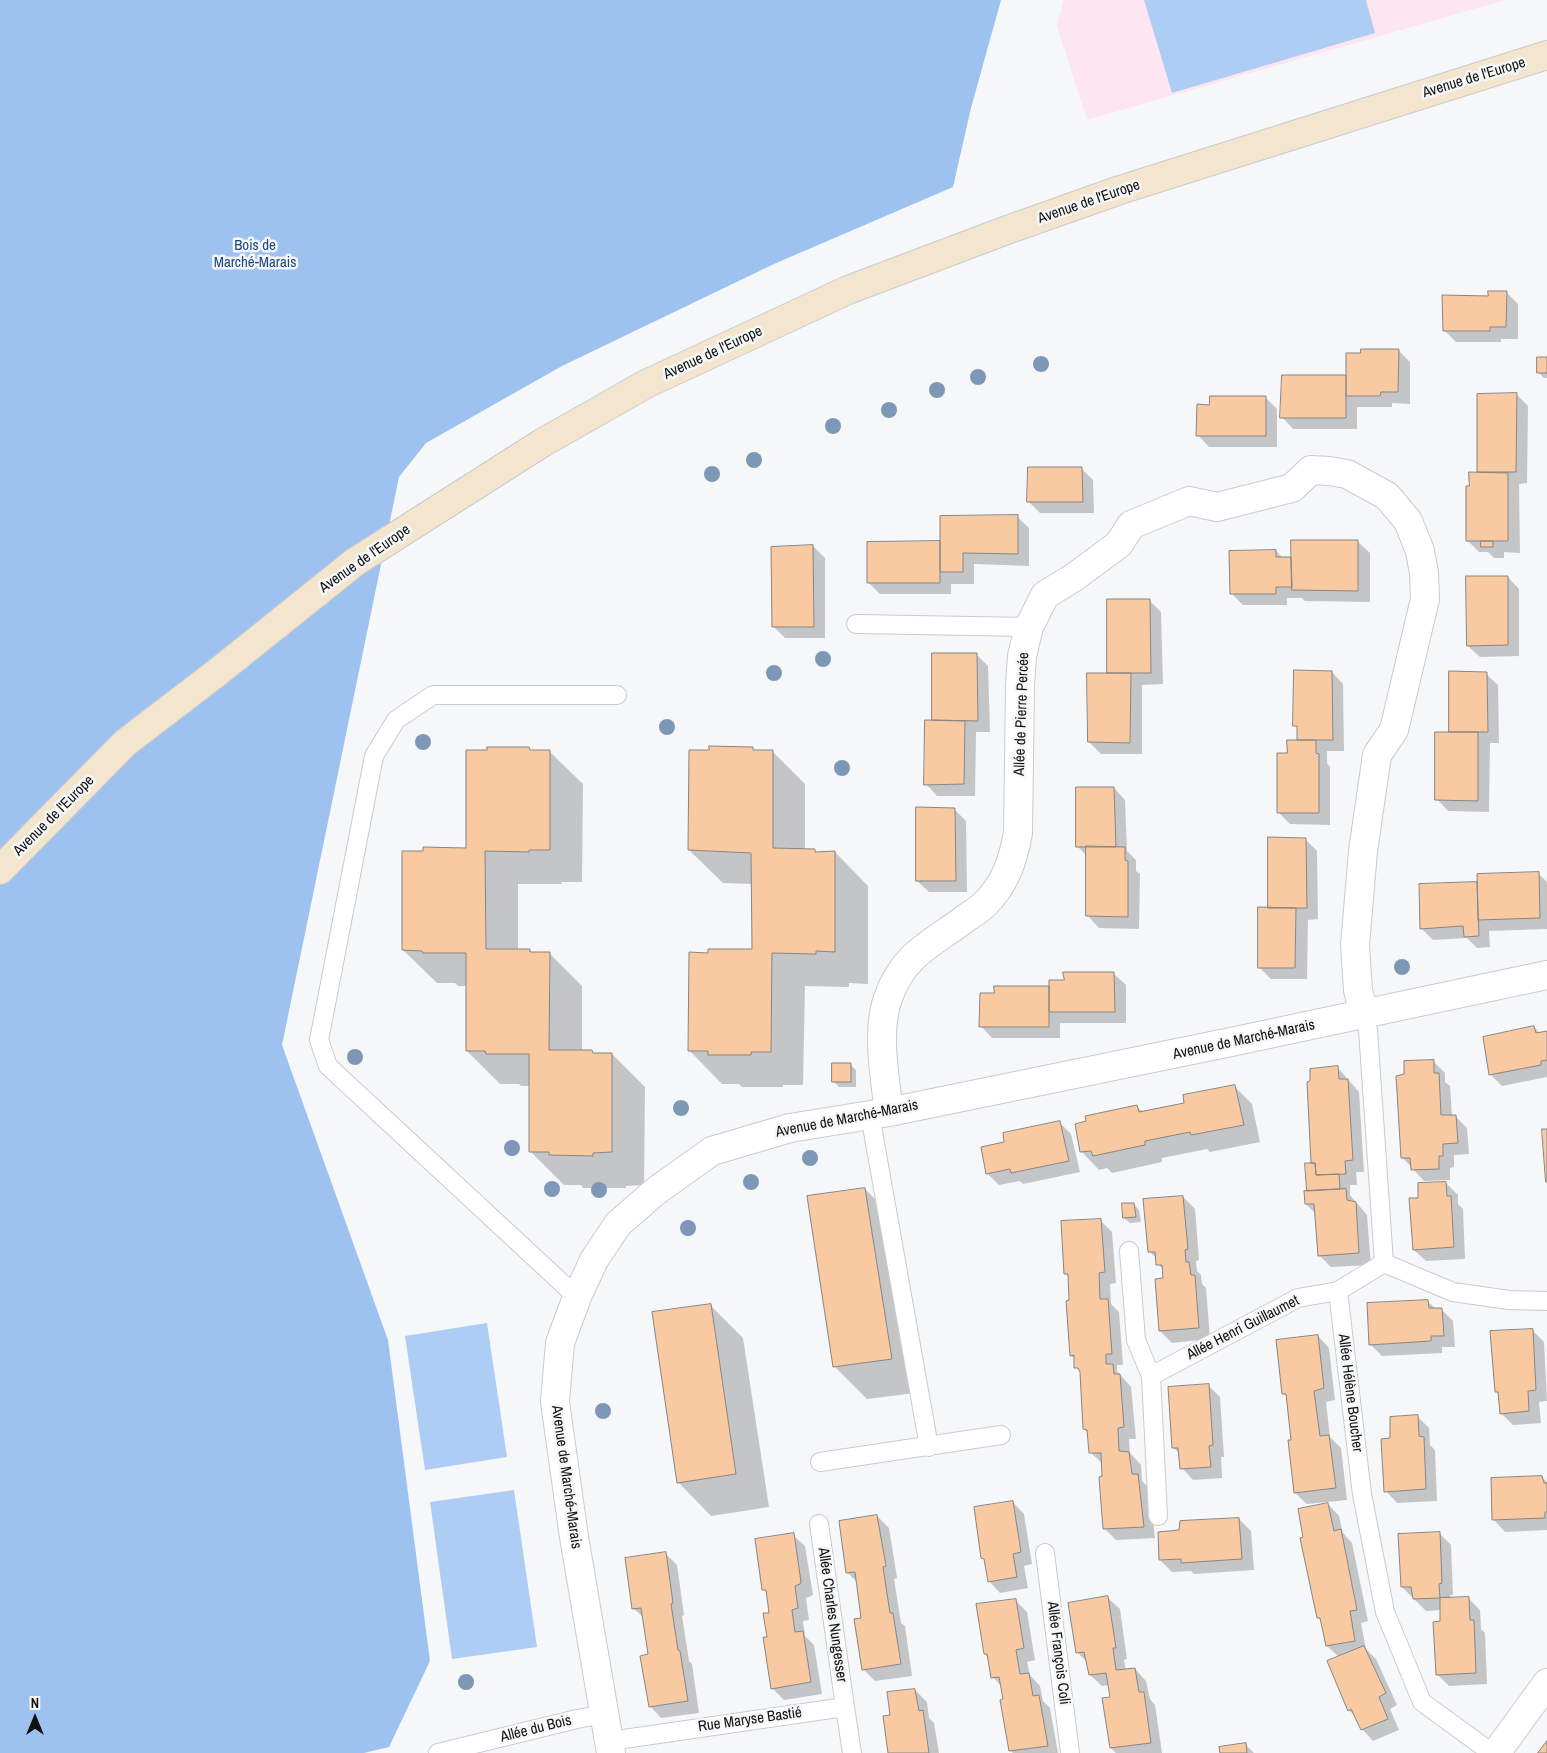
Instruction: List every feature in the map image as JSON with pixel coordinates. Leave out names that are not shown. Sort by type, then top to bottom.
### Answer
[{"type":"main road","name":"Avenue de l'Europe","points":[[0,870],[125,743],[220,671],[355,562],[542,443],[646,384],[848,290],[1007,230],[1120,190],[1547,55]]},
{"type":"street","name":"Allée de Pierre Percée","points":[[880,1113],[883,1026],[887,1000],[898,975],[913,955],[984,905],[1001,885],[1014,857],[1018,833],[1022,656],[1029,627],[1045,595],[1073,578],[1119,544],[1131,526],[1189,501],[1217,507],[1292,488],[1311,470],[1347,474],[1387,496],[1408,521],[1420,551],[1425,599],[1394,730],[1377,755],[1363,851],[1355,946],[1358,990],[1364,1015]]},
{"type":"street","name":"Avenue de Marché-Marais","points":[[610,1747],[574,1537],[555,1402],[560,1343],[577,1297],[594,1260],[618,1224],[656,1191],[712,1151],[790,1128],[880,1113],[1364,1015],[1547,975]]},
{"type":"street","points":[[1496,1753],[1547,1683]]},
{"type":"lane","points":[[856,624],[1029,627]]},
{"type":"lane","points":[[577,1297],[328,1066],[320,1040],[374,756],[396,720],[433,695],[617,695]]},
{"type":"lane","points":[[1364,1015],[1368,1030],[1384,1263]]},
{"type":"lane","points":[[880,1113],[929,1447]]},
{"type":"lane","points":[[1129,1251],[1136,1340],[1151,1376],[1158,1516]]},
{"type":"lane","points":[[1338,1291],[1384,1263]]},
{"type":"lane","points":[[1384,1263],[1453,1292],[1509,1300],[1547,1301]]},
{"type":"lane","name":"Allée Henri Guillaumet","points":[[1151,1376],[1298,1298],[1338,1291]]},
{"type":"lane","name":"Allée Hélène Boucher","points":[[1338,1291],[1362,1494],[1385,1612],[1422,1702],[1492,1753]]},
{"type":"lane","points":[[820,1462],[1001,1435]]},
{"type":"lane","name":"Allée Charles Nungesser","points":[[819,1524],[845,1707]]},
{"type":"lane","name":"Allée François Coli","points":[[1045,1553],[1070,1753]]},
{"type":"lane","points":[[845,1707],[852,1753]]},
{"type":"lane","name":"Rue Maryse Bastié","points":[[610,1747],[845,1707]]},
{"type":"lane","name":"Allée du Bois","points":[[438,1753],[577,1718],[605,1714]]},
{"type":"shaded area","points":[[1064,0],[1505,0],[1087,120],[1057,26]]},
{"type":"shaded area","points":[[1144,0],[1366,0],[1375,33],[1172,93]]},
{"type":"shaded area","points":[[487,1323],[507,1457],[425,1470],[405,1336]]},
{"type":"shaded area","points":[[514,1490],[537,1647],[452,1659],[430,1502]]},
{"type":"green space","name":"Bois de Marché-Marais","points":[[0,0],[1001,0],[971,108],[953,187],[774,264],[562,366],[426,443],[399,477],[282,1045],[388,1340],[430,1661],[389,1747],[364,1753],[0,1753]]},
{"type":"building","points":[[1488,291],[1507,291],[1506,327],[1490,327],[1490,331],[1443,331],[1442,295],[1488,296]]},
{"type":"building","points":[[1361,349],[1399,349],[1398,392],[1381,392],[1380,396],[1346,396],[1346,353],[1360,353]]},
{"type":"building","points":[[1537,357],[1547,357],[1547,373],[1537,373]]},
{"type":"building","points":[[1282,375],[1346,375],[1346,418],[1280,418]]},
{"type":"building","points":[[1517,393],[1516,472],[1477,472],[1477,394]]},
{"type":"building","points":[[1210,396],[1266,396],[1266,436],[1196,436],[1197,404],[1209,405]]},
{"type":"building","points":[[1028,467],[1082,467],[1083,502],[1027,502]]},
{"type":"building","points":[[1469,472],[1508,473],[1508,541],[1466,541],[1466,486],[1469,486]]},
{"type":"building","points":[[1018,515],[1018,554],[963,553],[963,572],[940,572],[940,516]]},
{"type":"building","points":[[1291,540],[1358,540],[1358,591],[1292,590]]},
{"type":"building","points":[[940,541],[940,583],[867,583],[867,542]]},
{"type":"building","points":[[1481,541],[1493,541],[1493,547],[1481,547]]},
{"type":"building","points":[[813,545],[814,627],[772,627],[771,547]]},
{"type":"building","points":[[1276,550],[1276,557],[1291,557],[1292,587],[1276,587],[1276,594],[1230,594],[1229,551]]},
{"type":"building","points":[[1466,576],[1508,576],[1508,645],[1467,646]]},
{"type":"building","points":[[1107,599],[1150,599],[1151,673],[1107,673]]},
{"type":"building","points":[[932,653],[977,653],[978,721],[932,720]]},
{"type":"building","points":[[1294,670],[1332,671],[1333,740],[1297,740],[1297,726],[1293,726]]},
{"type":"building","points":[[1449,671],[1487,672],[1488,732],[1449,732]]},
{"type":"building","points":[[1087,673],[1131,673],[1130,743],[1088,742]]},
{"type":"building","points":[[925,720],[965,721],[964,784],[924,785]]},
{"type":"building","points":[[1435,732],[1478,732],[1478,801],[1435,800]]},
{"type":"building","points":[[1287,740],[1316,740],[1316,753],[1319,754],[1319,813],[1277,813],[1277,753],[1287,753]]},
{"type":"building","points":[[709,746],[753,747],[753,750],[773,750],[773,848],[815,849],[815,852],[835,851],[835,952],[816,951],[816,954],[772,953],[771,1052],[751,1052],[751,1055],[708,1055],[708,1051],[688,1051],[689,952],[708,953],[708,949],[752,949],[751,853],[688,850],[689,750],[709,750]]},
{"type":"building","points":[[487,747],[529,747],[530,750],[550,750],[550,850],[529,850],[529,852],[485,851],[486,949],[530,949],[530,952],[550,952],[549,1050],[592,1050],[593,1053],[612,1053],[612,1152],[593,1153],[593,1156],[549,1155],[549,1152],[529,1152],[529,1054],[486,1054],[485,1051],[466,1051],[466,953],[423,953],[422,951],[402,950],[402,851],[423,851],[423,847],[466,848],[466,750],[487,750]]},
{"type":"building","points":[[1076,787],[1114,787],[1116,847],[1076,847]]},
{"type":"building","points":[[916,807],[955,808],[956,881],[916,881]]},
{"type":"building","points":[[1268,837],[1306,838],[1307,908],[1268,908]]},
{"type":"building","points":[[1086,846],[1125,847],[1125,860],[1128,861],[1128,917],[1086,916]]},
{"type":"building","points":[[1539,872],[1540,918],[1478,920],[1477,874]]},
{"type":"building","points":[[1477,882],[1479,936],[1464,937],[1463,926],[1420,929],[1419,884]]},
{"type":"building","points":[[1258,907],[1296,908],[1295,968],[1258,968]]},
{"type":"building","points":[[1063,972],[1114,972],[1115,1012],[1049,1012],[1049,980],[1064,980]]},
{"type":"building","points":[[994,986],[1049,986],[1049,1027],[979,1027],[980,993],[994,993]]},
{"type":"building","points":[[1534,1026],[1536,1033],[1547,1031],[1547,1060],[1541,1061],[1541,1065],[1489,1075],[1483,1037]]},
{"type":"building","points":[[1434,1060],[1434,1073],[1439,1073],[1441,1115],[1456,1115],[1458,1143],[1443,1144],[1443,1156],[1439,1156],[1439,1169],[1411,1170],[1410,1158],[1401,1158],[1396,1076],[1404,1074],[1404,1061]]},
{"type":"building","points":[[832,1063],[851,1063],[851,1082],[832,1082]]},
{"type":"building","points":[[1338,1066],[1339,1079],[1348,1079],[1353,1160],[1345,1161],[1346,1174],[1316,1175],[1315,1163],[1311,1163],[1307,1082],[1310,1081],[1310,1069]]},
{"type":"building","points":[[1235,1085],[1244,1125],[1191,1135],[1190,1132],[1145,1141],[1145,1145],[1093,1156],[1091,1151],[1080,1152],[1075,1124],[1086,1121],[1085,1116],[1137,1105],[1139,1112],[1184,1103],[1183,1095]]},
{"type":"building","points":[[1060,1121],[1069,1161],[1011,1173],[1010,1169],[986,1174],[981,1147],[1004,1142],[1003,1133]]},
{"type":"building","points":[[1542,1129],[1547,1129],[1547,1182],[1546,1182]]},
{"type":"building","points":[[1305,1163],[1315,1163],[1316,1175],[1339,1174],[1340,1189],[1307,1191]]},
{"type":"building","points":[[1446,1182],[1447,1196],[1451,1196],[1454,1247],[1413,1250],[1409,1198],[1418,1198],[1418,1183]]},
{"type":"building","points":[[865,1188],[892,1359],[833,1367],[807,1196]]},
{"type":"building","points":[[1346,1189],[1347,1200],[1356,1202],[1359,1253],[1318,1256],[1314,1204],[1305,1204],[1304,1191]]},
{"type":"building","points":[[1183,1196],[1188,1249],[1185,1250],[1186,1262],[1189,1262],[1191,1275],[1195,1275],[1199,1328],[1159,1331],[1155,1279],[1163,1278],[1162,1265],[1156,1265],[1155,1252],[1148,1252],[1143,1199]]},
{"type":"building","points":[[1122,1203],[1134,1203],[1136,1217],[1123,1218]]},
{"type":"building","points":[[1101,1219],[1105,1272],[1099,1273],[1100,1299],[1108,1299],[1112,1354],[1106,1354],[1106,1364],[1113,1364],[1114,1374],[1120,1374],[1124,1427],[1118,1428],[1119,1451],[1129,1452],[1132,1474],[1138,1474],[1144,1527],[1103,1529],[1099,1477],[1102,1476],[1101,1453],[1089,1453],[1087,1430],[1083,1429],[1080,1372],[1078,1368],[1074,1368],[1074,1355],[1070,1356],[1066,1301],[1069,1300],[1068,1274],[1064,1274],[1061,1221]]},
{"type":"building","points":[[1428,1300],[1429,1308],[1442,1308],[1444,1336],[1431,1336],[1431,1341],[1369,1345],[1367,1303]]},
{"type":"building","points":[[711,1304],[736,1474],[677,1483],[652,1312]]},
{"type":"building","points":[[1533,1329],[1536,1390],[1528,1391],[1529,1411],[1500,1414],[1498,1392],[1495,1392],[1490,1331]]},
{"type":"building","points":[[1318,1335],[1324,1388],[1314,1391],[1320,1436],[1329,1435],[1336,1488],[1294,1493],[1288,1440],[1291,1440],[1286,1394],[1282,1394],[1276,1340]]},
{"type":"building","points":[[1209,1384],[1213,1445],[1209,1446],[1211,1467],[1180,1469],[1178,1448],[1172,1448],[1168,1387]]},
{"type":"building","points":[[1418,1415],[1419,1436],[1424,1437],[1426,1489],[1384,1492],[1381,1439],[1390,1438],[1390,1417]]},
{"type":"building","points":[[1542,1476],[1544,1483],[1547,1483],[1547,1512],[1545,1512],[1545,1518],[1492,1520],[1491,1478]]},
{"type":"building","points":[[1013,1501],[1021,1552],[1013,1554],[1017,1577],[988,1582],[984,1559],[981,1558],[974,1507]]},
{"type":"building","points":[[1328,1503],[1334,1531],[1341,1529],[1357,1610],[1350,1611],[1355,1641],[1326,1646],[1320,1618],[1317,1618],[1300,1538],[1303,1537],[1298,1509]]},
{"type":"building","points":[[877,1515],[886,1566],[883,1567],[890,1613],[893,1613],[901,1664],[862,1670],[854,1619],[861,1618],[855,1572],[846,1573],[839,1521]]},
{"type":"building","points":[[1239,1518],[1242,1559],[1181,1563],[1181,1559],[1159,1560],[1158,1532],[1179,1530],[1180,1521]]},
{"type":"building","points":[[1440,1532],[1442,1583],[1439,1584],[1440,1598],[1413,1599],[1411,1587],[1401,1587],[1398,1534]]},
{"type":"building","points":[[794,1533],[801,1582],[795,1586],[798,1608],[792,1610],[795,1632],[803,1631],[811,1682],[771,1689],[763,1637],[767,1637],[763,1613],[769,1613],[766,1590],[762,1590],[755,1539]]},
{"type":"building","points":[[666,1552],[673,1603],[671,1604],[688,1701],[649,1707],[640,1656],[648,1654],[641,1608],[632,1609],[625,1558]]},
{"type":"building","points":[[1108,1596],[1116,1648],[1113,1648],[1116,1670],[1135,1668],[1139,1692],[1144,1692],[1151,1743],[1110,1748],[1102,1698],[1110,1697],[1106,1673],[1089,1675],[1084,1652],[1076,1653],[1068,1603]]},
{"type":"building","points":[[1469,1597],[1470,1620],[1474,1620],[1476,1673],[1436,1675],[1433,1622],[1440,1621],[1440,1598]]},
{"type":"building","points":[[1016,1599],[1024,1648],[1016,1650],[1020,1674],[1029,1673],[1033,1696],[1039,1695],[1048,1746],[1009,1751],[1000,1700],[1003,1699],[999,1677],[991,1678],[987,1654],[984,1654],[976,1604]]},
{"type":"building","points":[[1364,1646],[1386,1693],[1379,1697],[1388,1719],[1361,1730],[1351,1709],[1348,1711],[1327,1661]]},
{"type":"building","points":[[915,1689],[919,1711],[923,1710],[929,1753],[888,1753],[883,1716],[890,1715],[887,1692]]},
{"type":"building","points":[[1547,1741],[1547,1753],[1538,1753]]},
{"type":"building","points":[[1246,1743],[1247,1753],[1220,1753],[1219,1747]]}]
